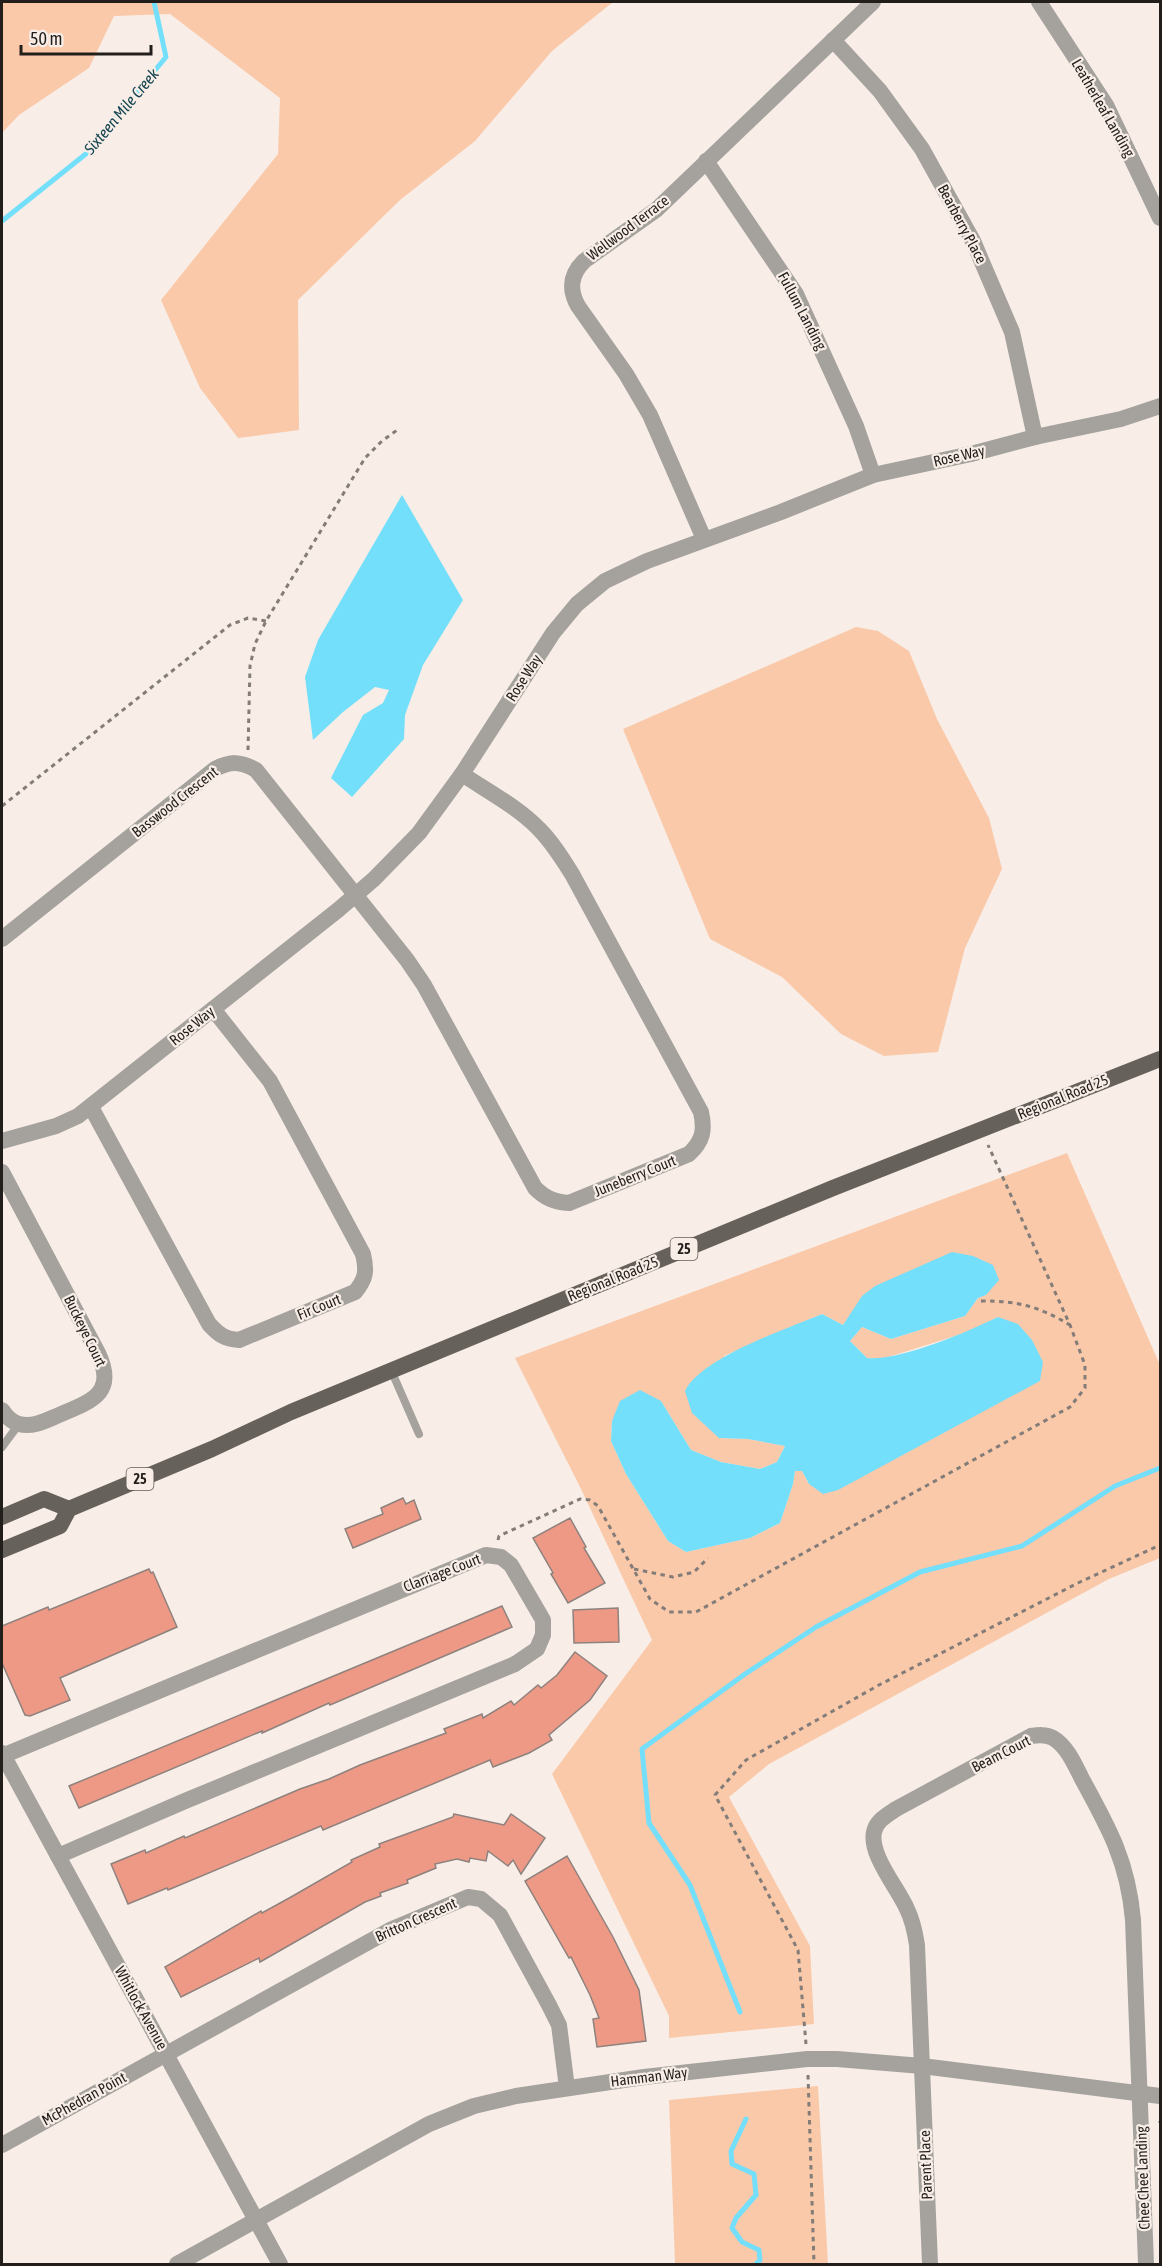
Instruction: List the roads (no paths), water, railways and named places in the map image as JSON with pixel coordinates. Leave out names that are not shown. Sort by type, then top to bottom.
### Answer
[{"type":"main road","name":"Regional Road 25","points":[[2,1550],[60,1526],[69,1509],[212,1449],[291,1412],[810,1197],[1161,1059]]},
{"type":"main road","points":[[2,1517],[44,1499],[69,1509]]},
{"type":"street","name":"Wellwood Terrace","points":[[704,539],[650,416],[626,374],[578,306],[572,290],[575,274],[584,261],[656,210],[873,2]]},
{"type":"street","name":"Leatherleaf Landing","points":[[1039,2],[1106,105],[1161,218]]},
{"type":"street","name":"Bearberry Place","points":[[833,40],[880,91],[922,149],[973,241],[1012,332],[1035,437]]},
{"type":"street","name":"Fullum Landing","points":[[706,161],[796,294],[852,416],[873,475]]},
{"type":"street","name":"Rose Way","points":[[2,1141],[56,1126],[78,1116],[356,896],[419,833],[462,774],[553,633],[577,604],[605,581],[621,572],[704,539],[781,512],[873,475],[971,454],[1035,437],[1121,420],[1161,406]]},
{"type":"street","name":"Basswood Crescent","points":[[2,939],[215,769],[228,762],[245,764],[256,770],[356,896]]},
{"type":"street","name":"Juneberry Court","points":[[356,896],[424,985],[535,1188],[541,1195],[557,1202],[569,1203],[689,1154],[696,1148],[702,1138],[704,1127],[701,1112],[572,874],[555,847],[538,828],[462,774]]},
{"type":"street","name":"Fir Court","points":[[91,1107],[209,1324],[218,1334],[227,1339],[239,1340],[355,1292],[364,1281],[367,1269],[363,1254],[270,1081],[213,1009]]},
{"type":"street","name":"Buckeye Court","points":[[2,1172],[104,1366],[105,1380],[100,1392],[92,1401],[38,1424],[18,1424]]},
{"type":"street","points":[[2,1410],[18,1424]]},
{"type":"street","name":"Clarriage Court","points":[[2,1755],[486,1555],[501,1557],[511,1565],[543,1620],[543,1635],[537,1649],[515,1664],[58,1856]]},
{"type":"street","name":"Beam Court","points":[[922,2066],[917,1945],[914,1925],[907,1907],[876,1853],[873,1842],[874,1829],[883,1817],[896,1809],[1031,1736],[1043,1735],[1053,1738],[1063,1746],[1071,1759],[1110,1830],[1127,1878],[1132,1920],[1139,2092]]},
{"type":"street","name":"Whitlock Avenue","points":[[2,1755],[280,2265]]},
{"type":"street","name":"Britton Crescent","points":[[166,2053],[392,1929],[468,1897],[481,1899],[500,1915],[549,2005],[559,2025],[567,2088]]},
{"type":"street","name":"McPhedran Point","points":[[2,2145],[166,2053]]},
{"type":"street","name":"Hamman Way","points":[[177,2265],[440,2120],[474,2106],[516,2096],[807,2059],[837,2059],[922,2066],[1161,2096]]},
{"type":"street","name":"Parent Place","points":[[922,2066],[930,2265]]},
{"type":"street","name":"Chee Chee Landing","points":[[1139,2092],[1146,2265]]},
{"type":"lane","points":[[391,1370],[419,1434]]},
{"type":"lane","points":[[2,1446],[18,1424]]},
{"type":"water","points":[[402,495],[463,600],[423,665],[405,715],[404,739],[352,797],[331,778],[363,715],[383,703],[389,690],[375,687],[313,740],[305,677],[318,640]]},
{"type":"water","points":[[952,1252],[973,1256],[993,1265],[999,1280],[986,1295],[978,1298],[965,1316],[891,1339],[862,1327],[850,1341],[867,1358],[881,1358],[933,1344],[998,1317],[1018,1324],[1032,1340],[1043,1362],[1040,1381],[838,1490],[823,1494],[809,1484],[802,1471],[795,1471],[780,1523],[750,1538],[686,1552],[668,1541],[626,1474],[611,1441],[612,1421],[620,1401],[640,1390],[661,1401],[691,1450],[721,1462],[760,1469],[777,1462],[785,1446],[748,1439],[719,1438],[692,1413],[685,1391],[694,1379],[709,1367],[747,1345],[822,1314],[843,1325],[862,1296],[875,1286]]},
{"type":"waterway","name":"Sixteen Mile Creek","points":[[2,221],[87,153],[166,57],[154,2]]},
{"type":"waterway","points":[[740,2012],[690,1885],[649,1823],[642,1749],[745,1674],[816,1627],[920,1572],[1022,1546],[1115,1486],[1160,1468]]},
{"type":"waterway","points":[[746,2119],[731,2151],[732,2164],[754,2174],[756,2195],[736,2218],[732,2228],[742,2242],[759,2250],[760,2260],[756,2264]]}]
